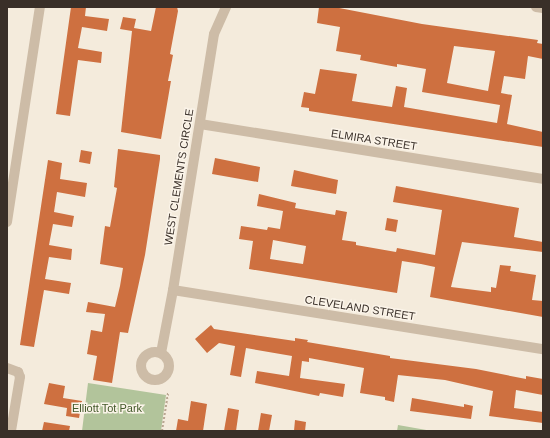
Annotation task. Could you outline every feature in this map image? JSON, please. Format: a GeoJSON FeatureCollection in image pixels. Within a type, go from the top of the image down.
{"type":"FeatureCollection","features":[{"type":"Feature","properties":{"kind":"street"},"geometry":{"type":"LineString","coordinates":[[7,222],[40,7]]}},
{"type":"Feature","properties":{"kind":"street","name":"WEST CLEMENTS CIRCLE"},"geometry":{"type":"LineString","coordinates":[[161,353],[173,290],[214,34],[226,7]]}},
{"type":"Feature","properties":{"kind":"street"},"geometry":{"type":"LineString","coordinates":[[536,7],[543,8]]}},
{"type":"Feature","properties":{"kind":"street","name":"ELMIRA STREET"},"geometry":{"type":"LineString","coordinates":[[200,124],[543,179]]}},
{"type":"Feature","properties":{"kind":"street","name":"CLEVELAND STREET"},"geometry":{"type":"LineString","coordinates":[[173,290],[543,349]]}},
{"type":"Feature","properties":{"kind":"street"},"geometry":{"type":"LineString","coordinates":[[10,369],[20,377],[12,431]]}},
{"type":"Feature","properties":{"kind":"path"},"geometry":{"type":"LineString","coordinates":[[162,431],[168,392]]}},
{"type":"Feature","properties":{"kind":"green space","name":"Elliott Tot Park"},"geometry":{"type":"Polygon","coordinates":[[[88,383],[166,395],[161,431],[82,431],[88,383]]]}},
{"type":"Feature","properties":{"kind":"green space"},"geometry":{"type":"Polygon","coordinates":[[[398,425],[432,431],[397,431],[398,425]]]}},
{"type":"Feature","properties":{"kind":"building"},"geometry":{"type":"Polygon","coordinates":[[[71,7],[86,7],[85,16],[109,19],[107,31],[82,27],[78,48],[102,52],[101,63],[78,60],[70,116],[56,114],[71,7]]]}},
{"type":"Feature","properties":{"kind":"building"},"geometry":{"type":"Polygon","coordinates":[[[156,7],[177,7],[178,11],[170,54],[173,55],[168,81],[171,81],[161,139],[121,132],[132,31],[120,29],[123,17],[136,19],[134,28],[151,31],[156,7]]]}},
{"type":"Feature","properties":{"kind":"building"},"geometry":{"type":"Polygon","coordinates":[[[319,7],[334,7],[422,24],[538,40],[537,43],[543,44],[543,59],[528,56],[525,79],[504,76],[501,93],[512,95],[507,124],[543,132],[543,147],[309,111],[309,108],[301,107],[304,92],[315,94],[320,69],[357,74],[352,101],[392,107],[396,86],[407,88],[404,107],[497,123],[500,105],[422,92],[426,69],[397,64],[397,67],[360,60],[361,55],[336,51],[340,27],[317,23],[319,7]],[[454,46],[447,83],[488,91],[495,51],[454,46]]]}},
{"type":"Feature","properties":{"kind":"building"},"geometry":{"type":"Polygon","coordinates":[[[118,149],[160,155],[160,159],[145,255],[128,333],[120,332],[112,383],[93,380],[97,356],[87,354],[91,330],[102,332],[105,314],[86,312],[88,302],[115,307],[120,286],[123,268],[100,264],[105,226],[110,227],[117,188],[114,187],[118,149]]]}},
{"type":"Feature","properties":{"kind":"building"},"geometry":{"type":"Polygon","coordinates":[[[81,150],[92,152],[90,164],[79,162],[81,150]]]}},
{"type":"Feature","properties":{"kind":"building"},"geometry":{"type":"Polygon","coordinates":[[[215,158],[260,167],[258,182],[212,174],[215,158]]]}},
{"type":"Feature","properties":{"kind":"building"},"geometry":{"type":"Polygon","coordinates":[[[48,160],[62,163],[60,179],[87,183],[85,197],[57,192],[54,212],[74,216],[72,227],[53,224],[49,245],[72,249],[71,260],[49,257],[45,279],[71,283],[69,294],[44,290],[34,347],[20,345],[48,160]]]}},
{"type":"Feature","properties":{"kind":"building"},"geometry":{"type":"Polygon","coordinates":[[[294,170],[338,180],[336,194],[291,186],[294,170]]]}},
{"type":"Feature","properties":{"kind":"building"},"geometry":{"type":"Polygon","coordinates":[[[396,186],[519,208],[514,237],[543,242],[543,252],[462,242],[451,287],[491,292],[491,287],[496,288],[500,265],[511,266],[510,271],[536,275],[532,300],[543,301],[543,317],[430,297],[435,267],[421,264],[402,261],[397,293],[249,269],[253,241],[239,239],[241,226],[267,230],[268,227],[280,229],[283,211],[257,206],[259,194],[296,203],[295,208],[335,215],[336,210],[347,212],[342,240],[356,242],[356,245],[396,252],[397,248],[435,255],[442,210],[393,202],[396,186]],[[273,240],[270,259],[303,264],[306,246],[273,240]]]}},
{"type":"Feature","properties":{"kind":"building"},"geometry":{"type":"Polygon","coordinates":[[[387,218],[398,220],[396,232],[385,230],[387,218]]]}},
{"type":"Feature","properties":{"kind":"building"},"geometry":{"type":"Polygon","coordinates":[[[211,325],[214,329],[295,341],[295,338],[308,340],[307,342],[390,356],[390,358],[476,369],[526,379],[526,376],[543,379],[543,395],[516,390],[514,408],[543,412],[543,423],[489,416],[493,391],[445,380],[398,375],[394,402],[385,400],[385,397],[360,393],[364,368],[309,358],[309,362],[302,361],[300,378],[345,384],[343,397],[320,393],[319,396],[255,383],[257,371],[289,376],[292,356],[246,348],[241,377],[230,375],[235,346],[219,343],[207,353],[195,339],[211,325]]]}},
{"type":"Feature","properties":{"kind":"building"},"geometry":{"type":"Polygon","coordinates":[[[49,383],[65,386],[63,398],[82,401],[79,418],[66,416],[67,408],[44,404],[49,383]]]}},
{"type":"Feature","properties":{"kind":"building"},"geometry":{"type":"Polygon","coordinates":[[[412,398],[464,407],[464,404],[473,406],[471,419],[410,411],[412,398]]]}},
{"type":"Feature","properties":{"kind":"building"},"geometry":{"type":"Polygon","coordinates":[[[191,401],[207,404],[203,431],[176,431],[178,419],[188,421],[191,401]]]}},
{"type":"Feature","properties":{"kind":"building"},"geometry":{"type":"Polygon","coordinates":[[[228,408],[239,410],[236,431],[224,431],[228,408]]]}},
{"type":"Feature","properties":{"kind":"building"},"geometry":{"type":"Polygon","coordinates":[[[261,413],[272,415],[269,431],[258,431],[261,413]]]}},
{"type":"Feature","properties":{"kind":"building"},"geometry":{"type":"Polygon","coordinates":[[[295,420],[306,422],[305,431],[294,431],[295,420]]]}},
{"type":"Feature","properties":{"kind":"building"},"geometry":{"type":"Polygon","coordinates":[[[44,422],[70,426],[69,431],[42,431],[44,422]]]}}]}
